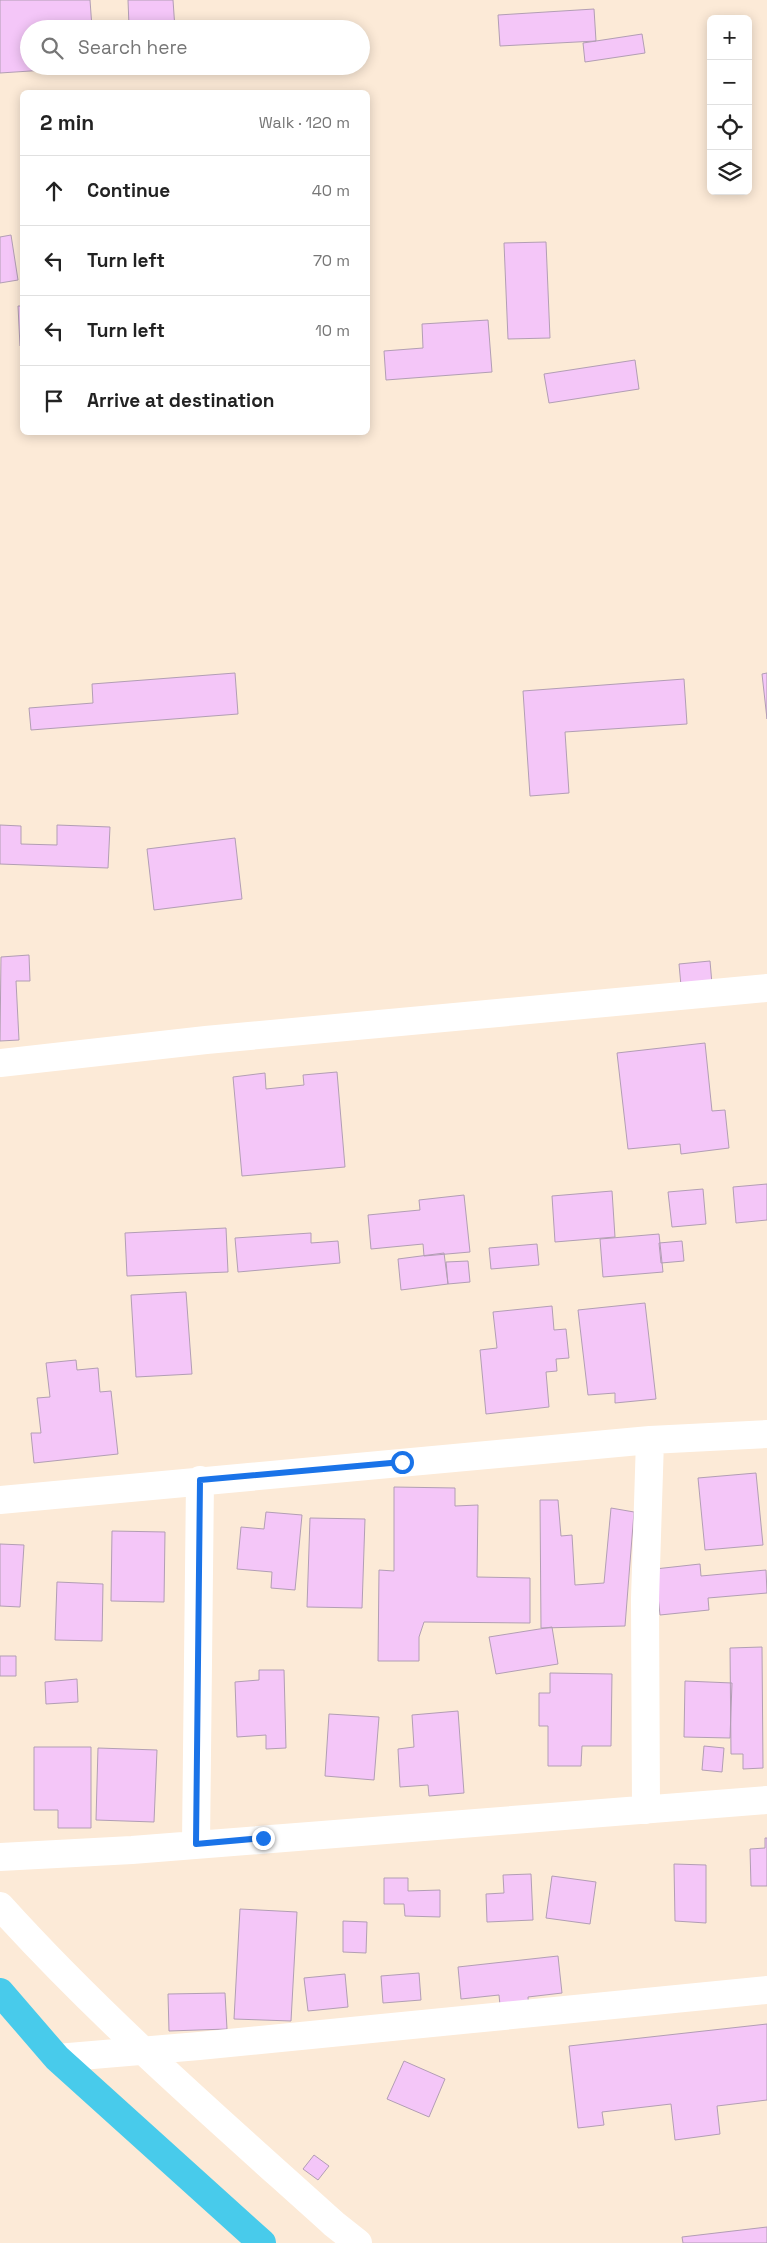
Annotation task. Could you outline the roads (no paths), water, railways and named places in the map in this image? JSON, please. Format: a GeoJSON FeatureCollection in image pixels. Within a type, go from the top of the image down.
{"type":"FeatureCollection","features":[{"type":"Feature","properties":{"kind":"highway"},"geometry":{"type":"LineString","coordinates":[[0,1992],[57,2058],[262,2243]]}},
{"type":"Feature","properties":{"kind":"street"},"geometry":{"type":"LineString","coordinates":[[0,1063],[216,1039],[767,988]]}},
{"type":"Feature","properties":{"kind":"street"},"geometry":{"type":"LineString","coordinates":[[0,1500],[200,1480],[650,1440],[767,1434]]}},
{"type":"Feature","properties":{"kind":"street"},"geometry":{"type":"LineString","coordinates":[[646,1810],[645,1599],[650,1440]]}},
{"type":"Feature","properties":{"kind":"street"},"geometry":{"type":"LineString","coordinates":[[196,1844],[200,1480]]}},
{"type":"Feature","properties":{"kind":"street"},"geometry":{"type":"LineString","coordinates":[[0,1857],[196,1844],[767,1800]]}},
{"type":"Feature","properties":{"kind":"street"},"geometry":{"type":"LineString","coordinates":[[0,1906],[37,1946],[143,2051],[334,2224],[358,2243]]}},
{"type":"Feature","properties":{"kind":"street"},"geometry":{"type":"LineString","coordinates":[[57,2058],[767,1990]]}}]}
